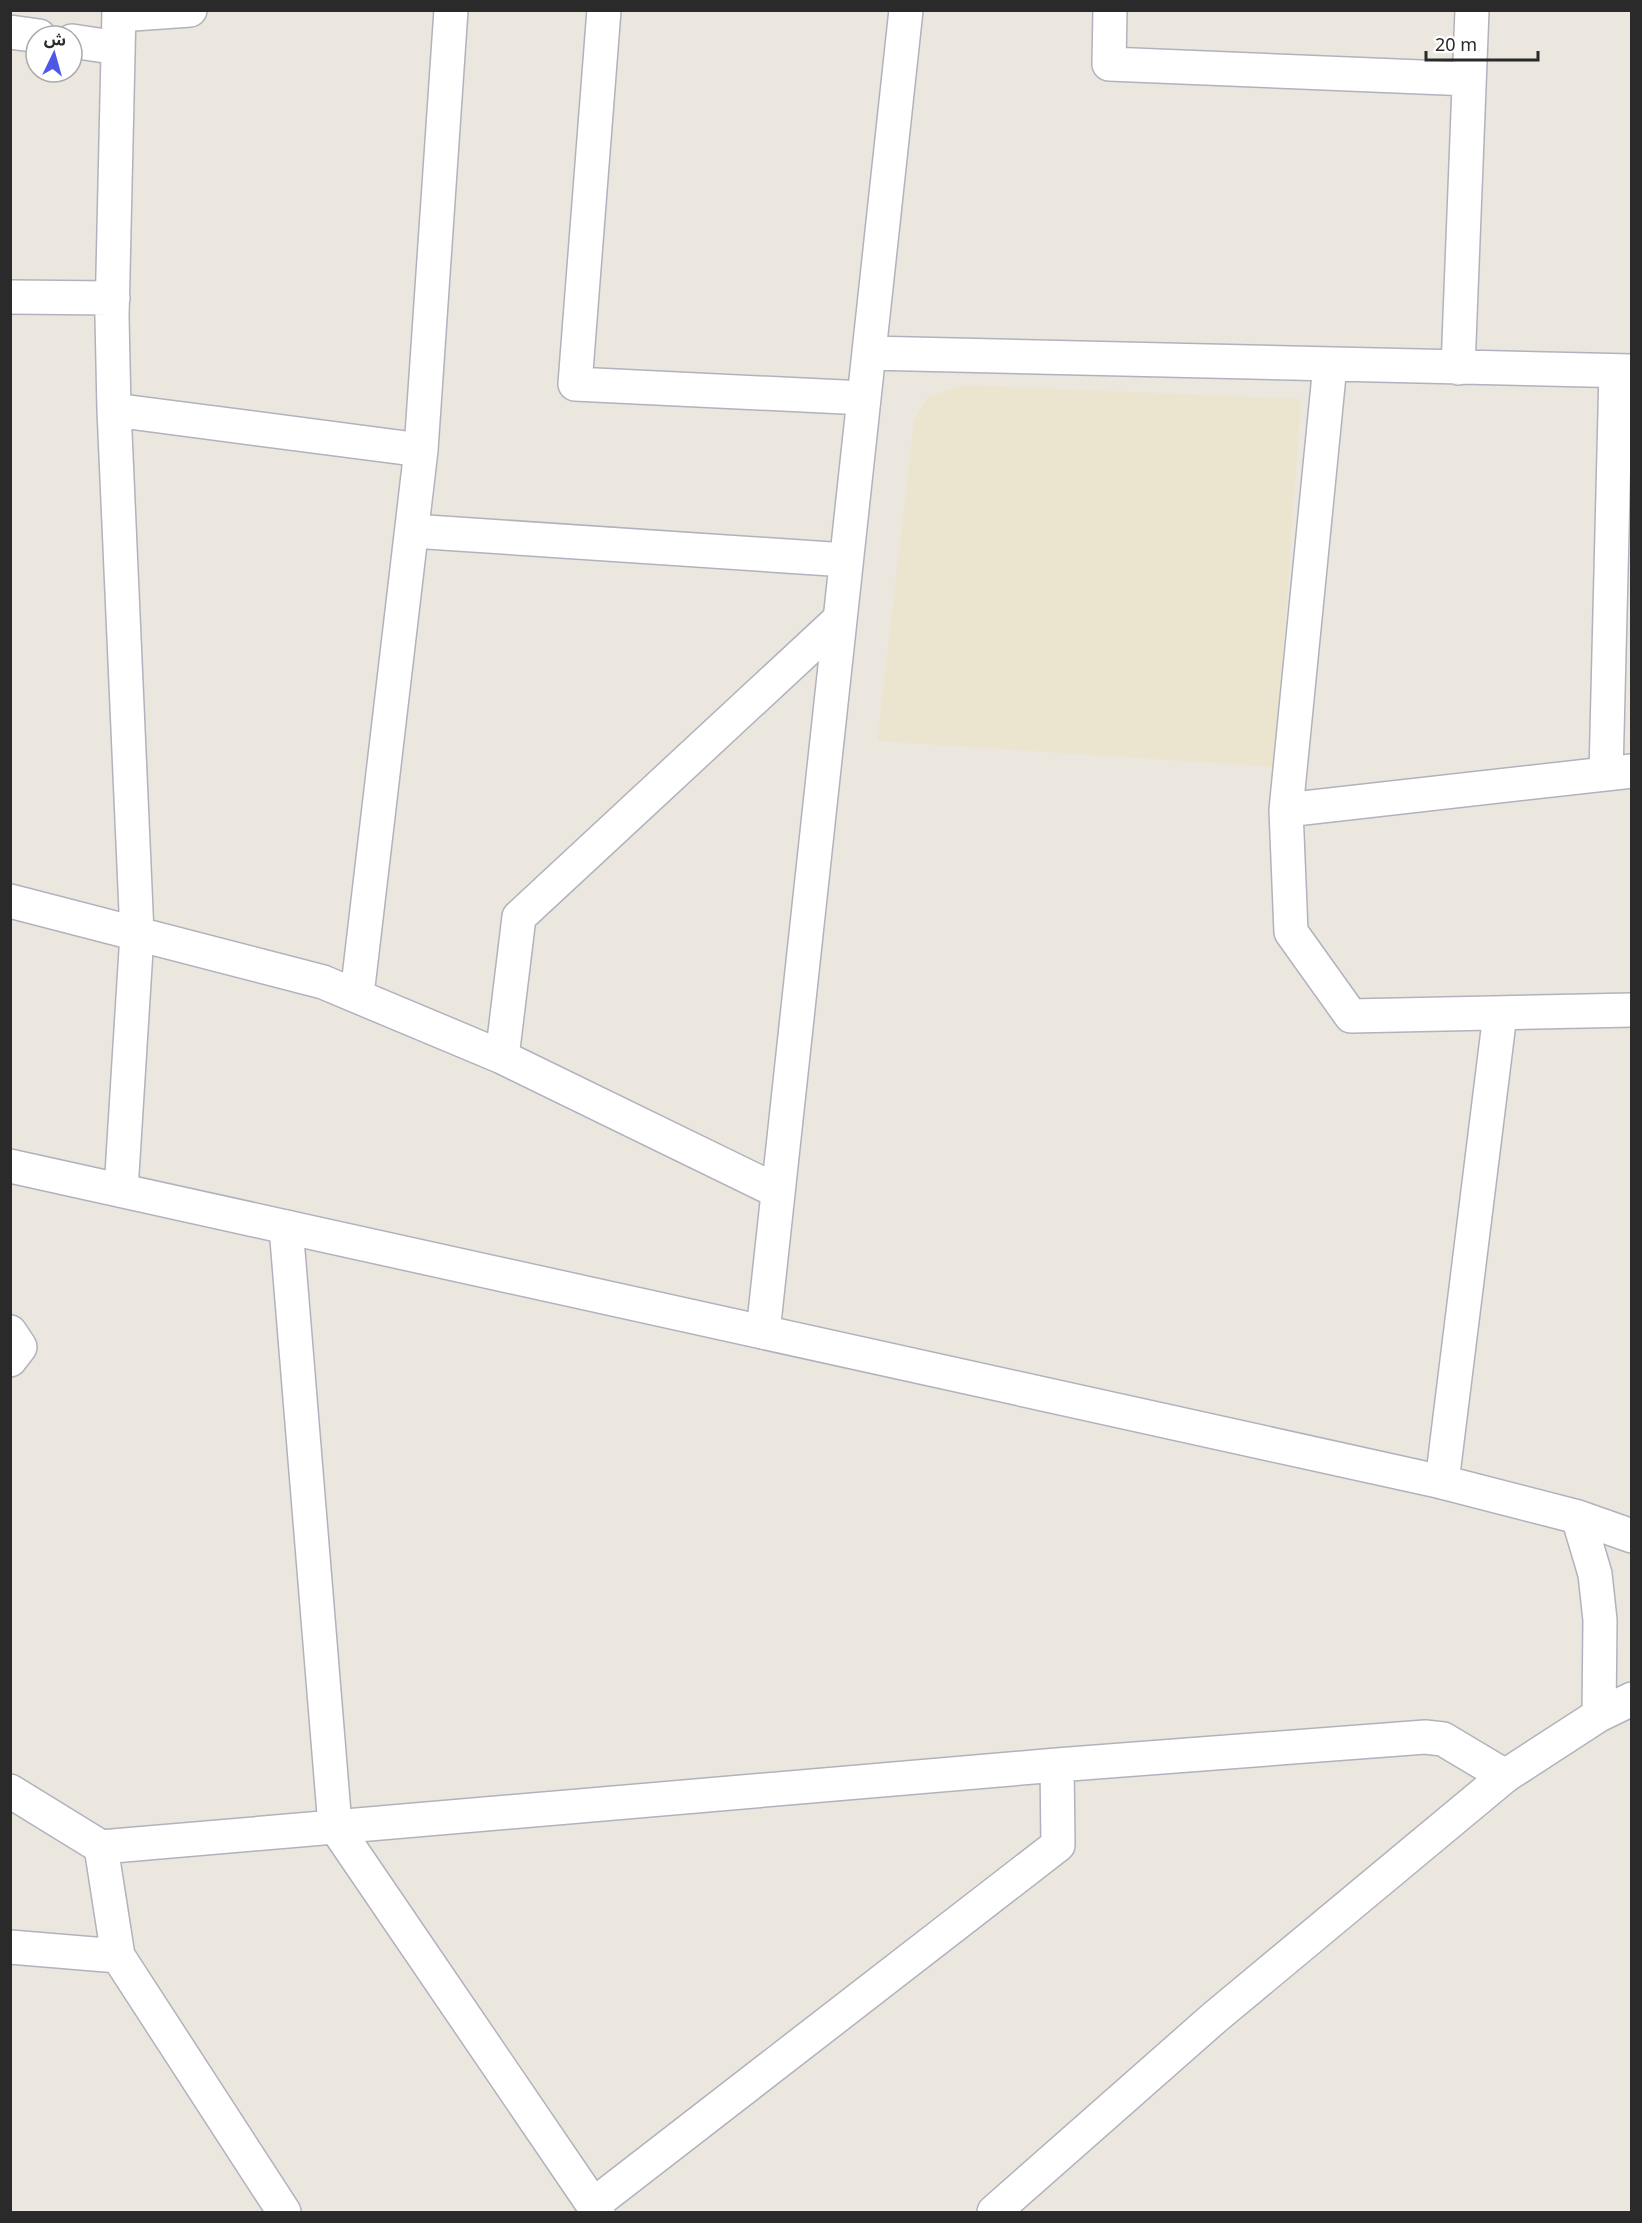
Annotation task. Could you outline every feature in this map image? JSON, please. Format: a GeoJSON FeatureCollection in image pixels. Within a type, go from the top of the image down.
{"type":"FeatureCollection","features":[{"type":"Feature","properties":{"kind":"street"},"geometry":{"type":"LineString","coordinates":[[11,10],[11,32]]}},
{"type":"Feature","properties":{"kind":"street"},"geometry":{"type":"LineString","coordinates":[[121,1190],[137,933],[114,410],[113,298],[119,13],[190,10]]}},
{"type":"Feature","properties":{"kind":"street"},"geometry":{"type":"LineString","coordinates":[[357,995],[421,450],[451,10]]}},
{"type":"Feature","properties":{"kind":"street"},"geometry":{"type":"LineString","coordinates":[[604,10],[575,384],[864,398]]}},
{"type":"Feature","properties":{"kind":"street"},"geometry":{"type":"LineString","coordinates":[[763,1332],[906,10]]}},
{"type":"Feature","properties":{"kind":"street"},"geometry":{"type":"LineString","coordinates":[[1110,10],[1109,64],[1469,79]]}},
{"type":"Feature","properties":{"kind":"street"},"geometry":{"type":"LineString","coordinates":[[1458,368],[1472,10]]}},
{"type":"Feature","properties":{"kind":"street"},"geometry":{"type":"LineString","coordinates":[[84,43],[118,48]]}},
{"type":"Feature","properties":{"kind":"street"},"geometry":{"type":"LineString","coordinates":[[10,297],[113,298]]}},
{"type":"Feature","properties":{"kind":"street"},"geometry":{"type":"LineString","coordinates":[[869,353],[1624,371],[1619,773],[1286,810]]}},
{"type":"Feature","properties":{"kind":"street"},"geometry":{"type":"LineString","coordinates":[[1330,364],[1286,810],[1292,932],[1351,1016],[1632,1010]]}},
{"type":"Feature","properties":{"kind":"street"},"geometry":{"type":"LineString","coordinates":[[114,410],[421,450]]}},
{"type":"Feature","properties":{"kind":"street"},"geometry":{"type":"LineString","coordinates":[[412,531],[846,560]]}},
{"type":"Feature","properties":{"kind":"street"},"geometry":{"type":"LineString","coordinates":[[502,1056],[519,917],[840,619]]}},
{"type":"Feature","properties":{"kind":"street"},"geometry":{"type":"LineString","coordinates":[[10,901],[323,982],[502,1056],[777,1191]]}},
{"type":"Feature","properties":{"kind":"street"},"geometry":{"type":"LineString","coordinates":[[1442,1482],[1500,1014]]}},
{"type":"Feature","properties":{"kind":"street"},"geometry":{"type":"LineString","coordinates":[[10,1166],[1442,1482],[1578,1518],[1632,1536]]}},
{"type":"Feature","properties":{"kind":"street"},"geometry":{"type":"LineString","coordinates":[[286,1227],[335,1826],[596,2209],[1058,1845],[1057,1765]]}},
{"type":"Feature","properties":{"kind":"street"},"geometry":{"type":"LineString","coordinates":[[10,1332],[20,1347],[10,1360]]}},
{"type":"Feature","properties":{"kind":"street"},"geometry":{"type":"LineString","coordinates":[[1578,1518],[1595,1574],[1600,1620],[1599,1715]]}},
{"type":"Feature","properties":{"kind":"street"},"geometry":{"type":"LineString","coordinates":[[994,2212],[1214,2018],[1505,1776],[1599,1715],[1632,1700]]}},
{"type":"Feature","properties":{"kind":"street"},"geometry":{"type":"LineString","coordinates":[[10,1791],[101,1847],[1057,1765],[1425,1737],[1443,1739],[1505,1776]]}},
{"type":"Feature","properties":{"kind":"street"},"geometry":{"type":"LineString","coordinates":[[101,1847],[118,1956],[284,2212]]}},
{"type":"Feature","properties":{"kind":"street"},"geometry":{"type":"LineString","coordinates":[[10,1947],[118,1956]]}},
{"type":"Feature","properties":{"kind":"shaded area"},"geometry":{"type":"Polygon","coordinates":[[[961,385],[1301,399],[1275,767],[877,741],[914,421],[928,397],[961,385]]]}}]}
